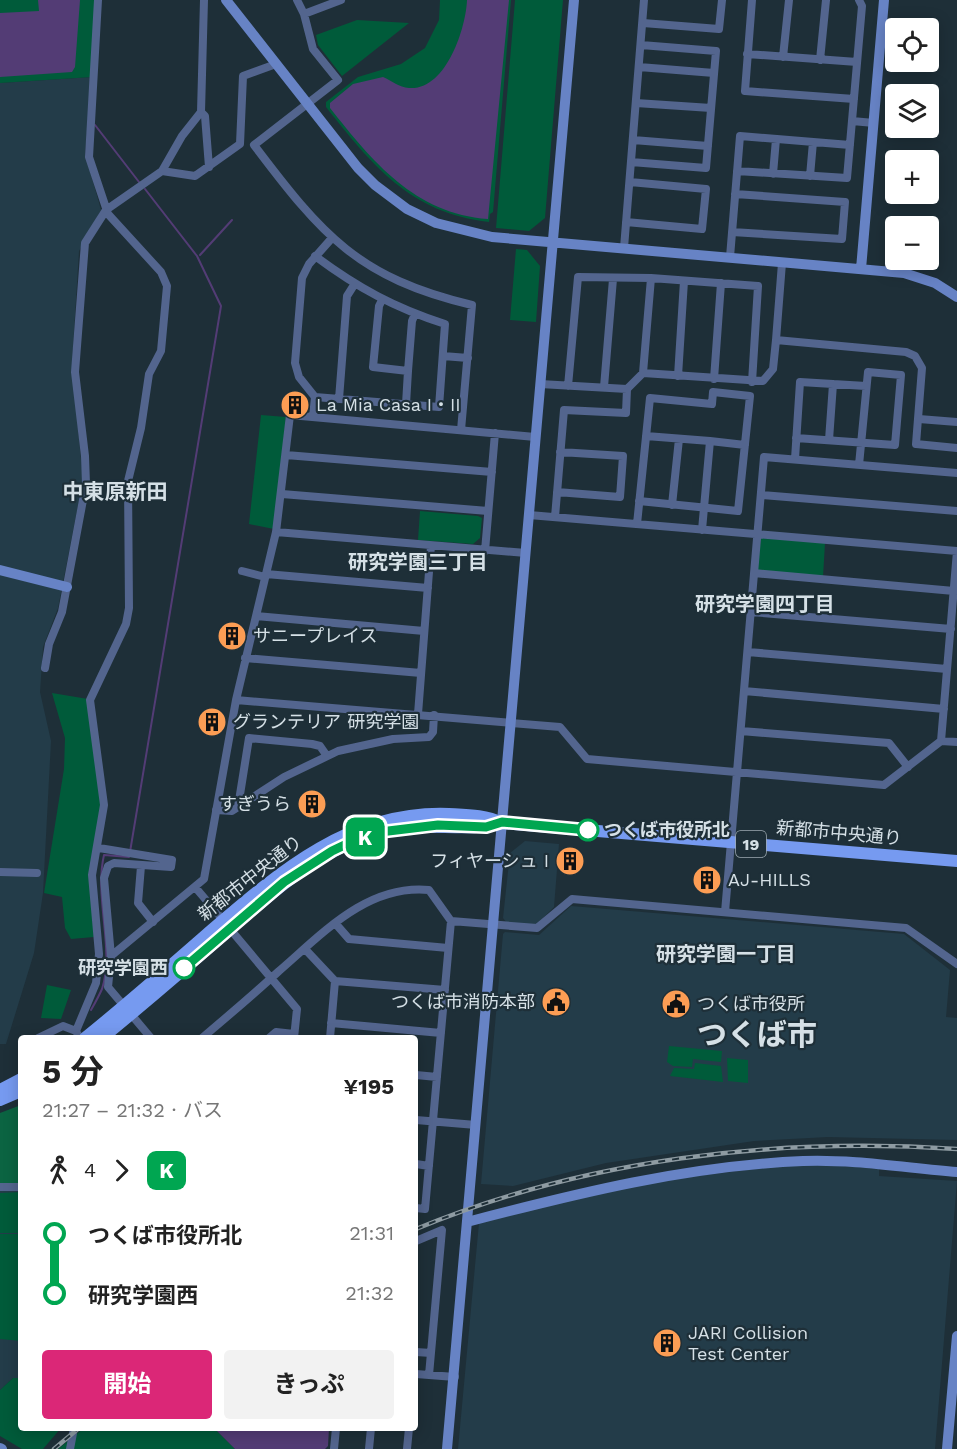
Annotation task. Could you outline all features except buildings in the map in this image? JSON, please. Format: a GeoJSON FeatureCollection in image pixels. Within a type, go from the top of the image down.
{"type":"FeatureCollection","features":[{"type":"Feature","properties":{"kind":"main road","name":"新都市中央通り"},"geometry":{"type":"LineString","coordinates":[[105,1035],[128,1010],[227,925],[309,865],[355,840],[409,826],[486,827],[502,822],[957,861]]}},
{"type":"Feature","properties":{"kind":"main road","name":"新都市中央通り"},"geometry":{"type":"LineString","coordinates":[[82,1035],[128,1010]]}},
{"type":"Feature","properties":{"kind":"main road"},"geometry":{"type":"LineString","coordinates":[[0,1090],[18,1081]]}},
{"type":"Feature","properties":{"kind":"main road"},"geometry":{"type":"LineString","coordinates":[[0,1100],[18,1092]]}},
{"type":"Feature","properties":{"kind":"street"},"geometry":{"type":"LineString","coordinates":[[80,1035],[96,983],[99,954],[92,875],[99,848],[104,805],[90,700],[126,624],[129,608],[128,481],[141,428],[148,374],[161,351],[166,301],[165,280],[161,272],[106,210],[89,156],[98,0]]}},
{"type":"Feature","properties":{"kind":"street"},"geometry":{"type":"LineString","coordinates":[[45,668],[67,587],[86,484],[75,372],[82,257],[85,243],[106,210],[162,171],[182,136],[201,112],[204,0]]}},
{"type":"Feature","properties":{"kind":"street"},"geometry":{"type":"LineString","coordinates":[[226,0],[358,168],[407,209],[442,225],[472,234],[552,243],[904,273],[935,283],[957,297]]}},
{"type":"Feature","properties":{"kind":"street"},"geometry":{"type":"LineString","coordinates":[[297,0],[304,15],[313,49],[338,80],[254,145],[304,211],[332,238],[391,279],[427,293],[472,305],[461,430]]}},
{"type":"Feature","properties":{"kind":"street"},"geometry":{"type":"LineString","coordinates":[[304,15],[342,0]]}},
{"type":"Feature","properties":{"kind":"street"},"geometry":{"type":"LineString","coordinates":[[447,1449],[573,0]]}},
{"type":"Feature","properties":{"kind":"street"},"geometry":{"type":"LineString","coordinates":[[624,248],[644,0]]}},
{"type":"Feature","properties":{"kind":"street"},"geometry":{"type":"LineString","coordinates":[[643,23],[719,29],[722,0]]}},
{"type":"Feature","properties":{"kind":"street"},"geometry":{"type":"LineString","coordinates":[[752,0],[744,91],[854,99]]}},
{"type":"Feature","properties":{"kind":"street"},"geometry":{"type":"LineString","coordinates":[[783,57],[789,0]]}},
{"type":"Feature","properties":{"kind":"street"},"geometry":{"type":"LineString","coordinates":[[820,60],[826,0]]}},
{"type":"Feature","properties":{"kind":"street"},"geometry":{"type":"LineString","coordinates":[[737,171],[847,178],[862,6],[859,0]]}},
{"type":"Feature","properties":{"kind":"street"},"geometry":{"type":"LineString","coordinates":[[861,269],[884,0]]}},
{"type":"Feature","properties":{"kind":"street"},"geometry":{"type":"LineString","coordinates":[[631,162],[706,168],[708,146],[716,51],[641,45]]}},
{"type":"Feature","properties":{"kind":"street"},"geometry":{"type":"LineString","coordinates":[[747,54],[857,62]]}},
{"type":"Feature","properties":{"kind":"street"},"geometry":{"type":"LineString","coordinates":[[162,171],[195,176],[240,144],[243,76],[276,64]]}},
{"type":"Feature","properties":{"kind":"street"},"geometry":{"type":"LineString","coordinates":[[639,67],[714,73]]}},
{"type":"Feature","properties":{"kind":"street"},"geometry":{"type":"LineString","coordinates":[[636,103],[711,108]]}},
{"type":"Feature","properties":{"kind":"street"},"geometry":{"type":"LineString","coordinates":[[201,112],[206,116],[209,167]]}},
{"type":"Feature","properties":{"kind":"street"},"geometry":{"type":"LineString","coordinates":[[852,122],[874,123]]}},
{"type":"Feature","properties":{"kind":"street"},"geometry":{"type":"LineString","coordinates":[[730,257],[740,136],[850,145]]}},
{"type":"Feature","properties":{"kind":"street"},"geometry":{"type":"LineString","coordinates":[[773,174],[776,139]]}},
{"type":"Feature","properties":{"kind":"street"},"geometry":{"type":"LineString","coordinates":[[633,140],[708,146]]}},
{"type":"Feature","properties":{"kind":"street"},"geometry":{"type":"LineString","coordinates":[[810,176],[813,142]]}},
{"type":"Feature","properties":{"kind":"street"},"geometry":{"type":"LineString","coordinates":[[626,222],[702,229],[703,219],[705,189],[630,182]]}},
{"type":"Feature","properties":{"kind":"street"},"geometry":{"type":"LineString","coordinates":[[732,232],[842,239],[845,202],[735,194]]}},
{"type":"Feature","properties":{"kind":"street"},"geometry":{"type":"LineString","coordinates":[[313,417],[315,398],[298,377],[295,363],[302,278],[315,256],[332,238]]}},
{"type":"Feature","properties":{"kind":"street"},"geometry":{"type":"LineString","coordinates":[[315,256],[354,285],[382,300],[446,324],[439,407],[315,398]]}},
{"type":"Feature","properties":{"kind":"street"},"geometry":{"type":"LineString","coordinates":[[643,373],[763,381],[771,374],[782,263]]}},
{"type":"Feature","properties":{"kind":"street"},"geometry":{"type":"LineString","coordinates":[[568,386],[578,277],[651,278],[758,286],[752,382]]}},
{"type":"Feature","properties":{"kind":"street"},"geometry":{"type":"LineString","coordinates":[[555,517],[564,410],[626,413],[627,388],[643,373],[651,278]]}},
{"type":"Feature","properties":{"kind":"street"},"geometry":{"type":"LineString","coordinates":[[604,387],[613,279]]}},
{"type":"Feature","properties":{"kind":"street"},"geometry":{"type":"LineString","coordinates":[[678,376],[684,280]]}},
{"type":"Feature","properties":{"kind":"street"},"geometry":{"type":"LineString","coordinates":[[714,379],[721,283]]}},
{"type":"Feature","properties":{"kind":"street"},"geometry":{"type":"LineString","coordinates":[[339,399],[348,296],[354,285]]}},
{"type":"Feature","properties":{"kind":"street"},"geometry":{"type":"LineString","coordinates":[[382,300],[379,306],[373,368],[408,371]]}},
{"type":"Feature","properties":{"kind":"street"},"geometry":{"type":"LineString","coordinates":[[406,404],[412,321],[415,314]]}},
{"type":"Feature","properties":{"kind":"street"},"geometry":{"type":"LineString","coordinates":[[776,340],[906,352],[915,356],[922,368],[916,444],[957,448]]}},
{"type":"Feature","properties":{"kind":"street"},"geometry":{"type":"LineString","coordinates":[[443,356],[468,358]]}},
{"type":"Feature","properties":{"kind":"street"},"geometry":{"type":"LineString","coordinates":[[796,438],[861,442],[895,446],[901,375],[868,372],[866,386],[861,442],[859,465]]}},
{"type":"Feature","properties":{"kind":"street"},"geometry":{"type":"LineString","coordinates":[[795,459],[800,382],[866,386]]}},
{"type":"Feature","properties":{"kind":"street"},"geometry":{"type":"LineString","coordinates":[[540,384],[627,388]]}},
{"type":"Feature","properties":{"kind":"street"},"geometry":{"type":"LineString","coordinates":[[829,440],[833,384]]}},
{"type":"Feature","properties":{"kind":"street"},"geometry":{"type":"LineString","coordinates":[[637,524],[639,501],[650,398],[712,404],[713,392],[750,396],[738,511],[639,501]]}},
{"type":"Feature","properties":{"kind":"street"},"geometry":{"type":"LineString","coordinates":[[111,956],[204,879],[236,700],[276,532],[290,415],[535,437]]}},
{"type":"Feature","properties":{"kind":"street"},"geometry":{"type":"LineString","coordinates":[[919,419],[957,422]]}},
{"type":"Feature","properties":{"kind":"street"},"geometry":{"type":"LineString","coordinates":[[485,551],[495,434]]}},
{"type":"Feature","properties":{"kind":"street"},"geometry":{"type":"LineString","coordinates":[[646,436],[745,446]]}},
{"type":"Feature","properties":{"kind":"street"},"geometry":{"type":"LineString","coordinates":[[672,505],[679,439]]}},
{"type":"Feature","properties":{"kind":"street"},"geometry":{"type":"LineString","coordinates":[[702,530],[710,441]]}},
{"type":"Feature","properties":{"kind":"street"},"geometry":{"type":"LineString","coordinates":[[557,492],[620,497],[622,456],[560,452]]}},
{"type":"Feature","properties":{"kind":"street"},"geometry":{"type":"LineString","coordinates":[[286,454],[492,472]]}},
{"type":"Feature","properties":{"kind":"street"},"geometry":{"type":"LineString","coordinates":[[725,912],[764,457],[957,473]]}},
{"type":"Feature","properties":{"kind":"street"},"geometry":{"type":"LineString","coordinates":[[282,494],[488,511]]}},
{"type":"Feature","properties":{"kind":"street"},"geometry":{"type":"LineString","coordinates":[[761,495],[957,511]]}},
{"type":"Feature","properties":{"kind":"street"},"geometry":{"type":"LineString","coordinates":[[529,515],[957,551],[941,741]]}},
{"type":"Feature","properties":{"kind":"street"},"geometry":{"type":"LineString","coordinates":[[276,532],[526,553]]}},
{"type":"Feature","properties":{"kind":"street"},"geometry":{"type":"LineString","coordinates":[[418,714],[431,546]]}},
{"type":"Feature","properties":{"kind":"street"},"geometry":{"type":"LineString","coordinates":[[0,570],[67,587]]}},
{"type":"Feature","properties":{"kind":"street"},"geometry":{"type":"LineString","coordinates":[[754,573],[954,591]]}},
{"type":"Feature","properties":{"kind":"street"},"geometry":{"type":"LineString","coordinates":[[244,574],[428,588]]}},
{"type":"Feature","properties":{"kind":"street"},"geometry":{"type":"LineString","coordinates":[[751,612],[951,629]]}},
{"type":"Feature","properties":{"kind":"street"},"geometry":{"type":"LineString","coordinates":[[256,616],[424,631]]}},
{"type":"Feature","properties":{"kind":"street"},"geometry":{"type":"LineString","coordinates":[[748,652],[947,669]]}},
{"type":"Feature","properties":{"kind":"street"},"geometry":{"type":"LineString","coordinates":[[245,658],[421,673]]}},
{"type":"Feature","properties":{"kind":"street"},"geometry":{"type":"LineString","coordinates":[[744,691],[944,709]]}},
{"type":"Feature","properties":{"kind":"street"},"geometry":{"type":"LineString","coordinates":[[236,700],[560,727],[587,759],[884,785],[941,741],[957,742]]}},
{"type":"Feature","properties":{"kind":"street"},"geometry":{"type":"LineString","coordinates":[[216,810],[232,811],[284,777],[327,756],[369,743],[429,736],[433,732],[434,716]]}},
{"type":"Feature","properties":{"kind":"street"},"geometry":{"type":"LineString","coordinates":[[741,731],[889,743],[908,767]]}},
{"type":"Feature","properties":{"kind":"street"},"geometry":{"type":"LineString","coordinates":[[238,807],[249,738],[312,744],[320,746],[327,756]]}},
{"type":"Feature","properties":{"kind":"street"},"geometry":{"type":"LineString","coordinates":[[99,848],[172,860],[171,867],[114,863],[108,866],[104,878],[111,956],[108,987],[149,1035]]}},
{"type":"Feature","properties":{"kind":"street"},"geometry":{"type":"LineString","coordinates":[[141,866],[138,903],[153,922]]}},
{"type":"Feature","properties":{"kind":"street"},"geometry":{"type":"LineString","coordinates":[[0,872],[37,873]]}},
{"type":"Feature","properties":{"kind":"street"},"geometry":{"type":"LineString","coordinates":[[195,887],[297,1009],[294,1035]]}},
{"type":"Feature","properties":{"kind":"street"},"geometry":{"type":"LineString","coordinates":[[205,1035],[334,923],[355,909],[379,897],[429,890],[451,921],[425,1209],[418,1208]]}},
{"type":"Feature","properties":{"kind":"street"},"geometry":{"type":"LineString","coordinates":[[451,921],[537,928],[572,899],[725,912],[906,928],[953,964],[957,964]]}},
{"type":"Feature","properties":{"kind":"street"},"geometry":{"type":"LineString","coordinates":[[334,923],[349,939],[448,948]]}},
{"type":"Feature","properties":{"kind":"street"},"geometry":{"type":"LineString","coordinates":[[305,949],[335,981],[445,990]]}},
{"type":"Feature","properties":{"kind":"street"},"geometry":{"type":"LineString","coordinates":[[330,1035],[335,981]]}},
{"type":"Feature","properties":{"kind":"street"},"geometry":{"type":"LineString","coordinates":[[331,1023],[441,1033]]}},
{"type":"Feature","properties":{"kind":"street"},"geometry":{"type":"LineString","coordinates":[[44,1035],[63,1026],[78,1035]]}},
{"type":"Feature","properties":{"kind":"street"},"geometry":{"type":"LineString","coordinates":[[272,1035],[276,1032],[290,1035]]}},
{"type":"Feature","properties":{"kind":"street"},"geometry":{"type":"LineString","coordinates":[[418,1075],[437,1077]]}},
{"type":"Feature","properties":{"kind":"street"},"geometry":{"type":"LineString","coordinates":[[418,1120],[476,1125]]}},
{"type":"Feature","properties":{"kind":"street"},"geometry":{"type":"LineString","coordinates":[[467,1222],[618,1184],[724,1167],[805,1161],[957,1172]]}},
{"type":"Feature","properties":{"kind":"street"},"geometry":{"type":"LineString","coordinates":[[418,1164],[429,1166]]}},
{"type":"Feature","properties":{"kind":"street"},"geometry":{"type":"LineString","coordinates":[[0,1187],[18,1187]]}},
{"type":"Feature","properties":{"kind":"street"},"geometry":{"type":"LineString","coordinates":[[418,1240],[442,1230],[429,1375]]}},
{"type":"Feature","properties":{"kind":"street"},"geometry":{"type":"LineString","coordinates":[[947,1449],[957,1336]]}},
{"type":"Feature","properties":{"kind":"street"},"geometry":{"type":"LineString","coordinates":[[418,1352],[431,1353]]}},
{"type":"Feature","properties":{"kind":"street"},"geometry":{"type":"LineString","coordinates":[[418,1374],[455,1377]]}},
{"type":"Feature","properties":{"kind":"street"},"geometry":{"type":"LineString","coordinates":[[70,1449],[73,1431]]}},
{"type":"Feature","properties":{"kind":"street"},"geometry":{"type":"LineString","coordinates":[[334,1449],[336,1431]]}},
{"type":"Feature","properties":{"kind":"street"},"geometry":{"type":"LineString","coordinates":[[369,1449],[371,1431]]}},
{"type":"Feature","properties":{"kind":"street"},"geometry":{"type":"LineString","coordinates":[[407,1449],[409,1431]]}},
{"type":"Feature","properties":{"kind":"shaded area"},"geometry":{"type":"Polygon","coordinates":[[[38,0],[80,0],[75,67],[72,72],[0,77],[0,13],[39,11],[38,0]]]}},
{"type":"Feature","properties":{"kind":"shaded area"},"geometry":{"type":"Polygon","coordinates":[[[467,0],[509,0],[488,219],[462,215],[438,207],[397,182],[362,147],[330,108],[330,103],[353,84],[383,77],[409,88],[422,86],[434,79],[452,56],[463,26],[467,0]]]}},
{"type":"Feature","properties":{"kind":"shaded area"},"geometry":{"type":"Polygon","coordinates":[[[92,77],[85,153],[101,210],[79,251],[72,364],[83,480],[58,608],[43,647],[40,692],[51,741],[43,893],[34,953],[6,1044],[0,1044],[0,83],[92,77]]]}},
{"type":"Feature","properties":{"kind":"shaded area"},"geometry":{"type":"Polygon","coordinates":[[[525,841],[559,844],[554,907],[536,925],[507,923],[503,918],[510,853],[525,841]]]}},
{"type":"Feature","properties":{"kind":"shaded area"},"geometry":{"type":"Polygon","coordinates":[[[571,906],[904,934],[950,970],[946,1017],[957,1018],[957,1140],[828,1137],[754,1141],[606,1163],[513,1186],[481,1184],[503,934],[505,932],[539,935],[571,906]]]}},
{"type":"Feature","properties":{"kind":"shaded area"},"geometry":{"type":"Polygon","coordinates":[[[806,1163],[879,1169],[879,1176],[957,1181],[935,1449],[458,1449],[479,1223],[639,1183],[806,1163]]]}},
{"type":"Feature","properties":{"kind":"shaded area"},"geometry":{"type":"Polygon","coordinates":[[[0,1190],[18,1190],[18,1378],[13,1378],[0,1390],[0,1190]]]}},
{"type":"Feature","properties":{"kind":"shaded area"},"geometry":{"type":"Polygon","coordinates":[[[217,1431],[329,1431],[328,1446],[325,1449],[235,1449],[217,1431]]]}},
{"type":"Feature","properties":{"kind":"green space"},"geometry":{"type":"Polygon","coordinates":[[[0,0],[95,0],[92,77],[0,83],[0,0]]]}},
{"type":"Feature","properties":{"kind":"green space"},"geometry":{"type":"Polygon","coordinates":[[[440,0],[511,0],[493,212],[490,214],[489,222],[461,217],[437,208],[415,197],[395,183],[377,167],[326,107],[326,102],[358,77],[401,64],[425,48],[439,20],[440,0]]]}},
{"type":"Feature","properties":{"kind":"green space"},"geometry":{"type":"Polygon","coordinates":[[[515,0],[563,0],[545,218],[529,231],[496,228],[515,0]]]}},
{"type":"Feature","properties":{"kind":"green space"},"geometry":{"type":"Polygon","coordinates":[[[357,20],[409,23],[342,76],[318,45],[316,35],[357,20]]]}},
{"type":"Feature","properties":{"kind":"green space"},"geometry":{"type":"Polygon","coordinates":[[[516,249],[527,250],[540,266],[536,322],[510,320],[516,249]]]}},
{"type":"Feature","properties":{"kind":"green space"},"geometry":{"type":"Polygon","coordinates":[[[261,415],[286,417],[274,529],[249,524],[261,415]]]}},
{"type":"Feature","properties":{"kind":"green space"},"geometry":{"type":"Polygon","coordinates":[[[420,511],[478,516],[482,518],[480,538],[473,544],[418,540],[420,511]]]}},
{"type":"Feature","properties":{"kind":"green space"},"geometry":{"type":"Polygon","coordinates":[[[761,538],[825,543],[823,577],[760,572],[757,569],[761,538]]]}},
{"type":"Feature","properties":{"kind":"green space"},"geometry":{"type":"Polygon","coordinates":[[[52,693],[88,699],[101,805],[89,875],[94,937],[71,939],[65,928],[62,897],[44,893],[64,769],[65,738],[52,693]]]}},
{"type":"Feature","properties":{"kind":"green space"},"geometry":{"type":"Polygon","coordinates":[[[47,985],[71,990],[61,1019],[41,1018],[47,985]]]}},
{"type":"Feature","properties":{"kind":"green space"},"geometry":{"type":"Polygon","coordinates":[[[669,1046],[722,1051],[721,1062],[693,1059],[692,1067],[673,1066],[667,1062],[669,1046]]]}},
{"type":"Feature","properties":{"kind":"green space"},"geometry":{"type":"Polygon","coordinates":[[[727,1058],[748,1060],[748,1083],[728,1081],[727,1058]]]}},
{"type":"Feature","properties":{"kind":"green space"},"geometry":{"type":"Polygon","coordinates":[[[695,1063],[721,1066],[723,1082],[670,1076],[674,1068],[694,1069],[695,1063]]]}},
{"type":"Feature","properties":{"kind":"green space"},"geometry":{"type":"Polygon","coordinates":[[[18,1106],[18,1184],[0,1184],[0,1113],[18,1106]]]}},
{"type":"Feature","properties":{"kind":"green space"},"geometry":{"type":"Polygon","coordinates":[[[18,1192],[18,1233],[0,1233],[0,1193],[18,1192]]]}},
{"type":"Feature","properties":{"kind":"green space"},"geometry":{"type":"Polygon","coordinates":[[[0,1234],[18,1234],[18,1341],[0,1339],[0,1234]]]}},
{"type":"Feature","properties":{"kind":"green space"},"geometry":{"type":"Polygon","coordinates":[[[13,1378],[18,1378],[18,1431],[58,1431],[43,1449],[22,1449],[0,1436],[0,1390],[13,1378]]]}},
{"type":"Feature","properties":{"kind":"green space"},"geometry":{"type":"Polygon","coordinates":[[[80,1431],[217,1431],[235,1449],[58,1449],[80,1431]]]}},
{"type":"Feature","properties":{"kind":"waterway"},"geometry":{"type":"LineString","coordinates":[[95,125],[139,182]]}},
{"type":"Feature","properties":{"kind":"waterway"},"geometry":{"type":"LineString","coordinates":[[130,852],[221,306],[197,256],[145,189]]}},
{"type":"Feature","properties":{"kind":"waterway"},"geometry":{"type":"LineString","coordinates":[[200,255],[232,220]]}},
{"type":"Feature","properties":{"kind":"waterway"},"geometry":{"type":"LineString","coordinates":[[91,1010],[102,989],[105,974],[106,941],[101,889],[104,855],[129,857]]}},
{"type":"Feature","properties":{"kind":"railway"},"geometry":{"type":"LineString","coordinates":[[418,1228],[480,1205],[546,1185],[682,1158],[819,1147],[888,1146],[957,1149]]}},
{"type":"Feature","properties":{"kind":"railway"},"geometry":{"type":"LineString","coordinates":[[54,1449],[75,1431]]}},
{"type":"Feature","properties":{"kind":"bus line","name":"K"},"geometry":{"type":"LineString","coordinates":[[184,968],[284,882],[332,851],[355,840],[409,826],[486,827],[502,822],[588,830]]}},
{"type":"Feature","properties":{"kind":"place","name":"La Mia Casa I・II"},"geometry":{"type":"Point","coordinates":[295,405]}},
{"type":"Feature","properties":{"kind":"place","name":"サニープレイス"},"geometry":{"type":"Point","coordinates":[232,636]}},
{"type":"Feature","properties":{"kind":"place","name":"グランテリア 研究学園"},"geometry":{"type":"Point","coordinates":[212,722]}},
{"type":"Feature","properties":{"kind":"place","name":"すぎうら"},"geometry":{"type":"Point","coordinates":[312,804]}},
{"type":"Feature","properties":{"kind":"place","name":"つくば市役所北"},"geometry":{"type":"Point","coordinates":[588,830]}},
{"type":"Feature","properties":{"kind":"place","name":"フィヤーシュ I"},"geometry":{"type":"Point","coordinates":[570,861]}},
{"type":"Feature","properties":{"kind":"place","name":"AJ-HILLS"},"geometry":{"type":"Point","coordinates":[707,880]}},
{"type":"Feature","properties":{"kind":"place","name":"研究学園西"},"geometry":{"type":"Point","coordinates":[184,968]}},
{"type":"Feature","properties":{"kind":"place","name":"つくば市消防本部"},"geometry":{"type":"Point","coordinates":[556,1002]}},
{"type":"Feature","properties":{"kind":"place","name":"つくば市役所"},"geometry":{"type":"Point","coordinates":[676,1004]}},
{"type":"Feature","properties":{"kind":"place","name":"JARI Collision Test Center"},"geometry":{"type":"Point","coordinates":[667,1343]}},
{"type":"Feature","properties":{"kind":"district","name":"中東原新田"},"geometry":{"type":"Point","coordinates":[115,492]}},
{"type":"Feature","properties":{"kind":"district","name":"研究学園三丁目"},"geometry":{"type":"Point","coordinates":[418,562]}},
{"type":"Feature","properties":{"kind":"district","name":"研究学園四丁目"},"geometry":{"type":"Point","coordinates":[765,604]}},
{"type":"Feature","properties":{"kind":"district","name":"研究学園一丁目"},"geometry":{"type":"Point","coordinates":[726,954]}},
{"type":"Feature","properties":{"kind":"district","name":"つくば市"},"geometry":{"type":"Point","coordinates":[757,1035]}}]}
